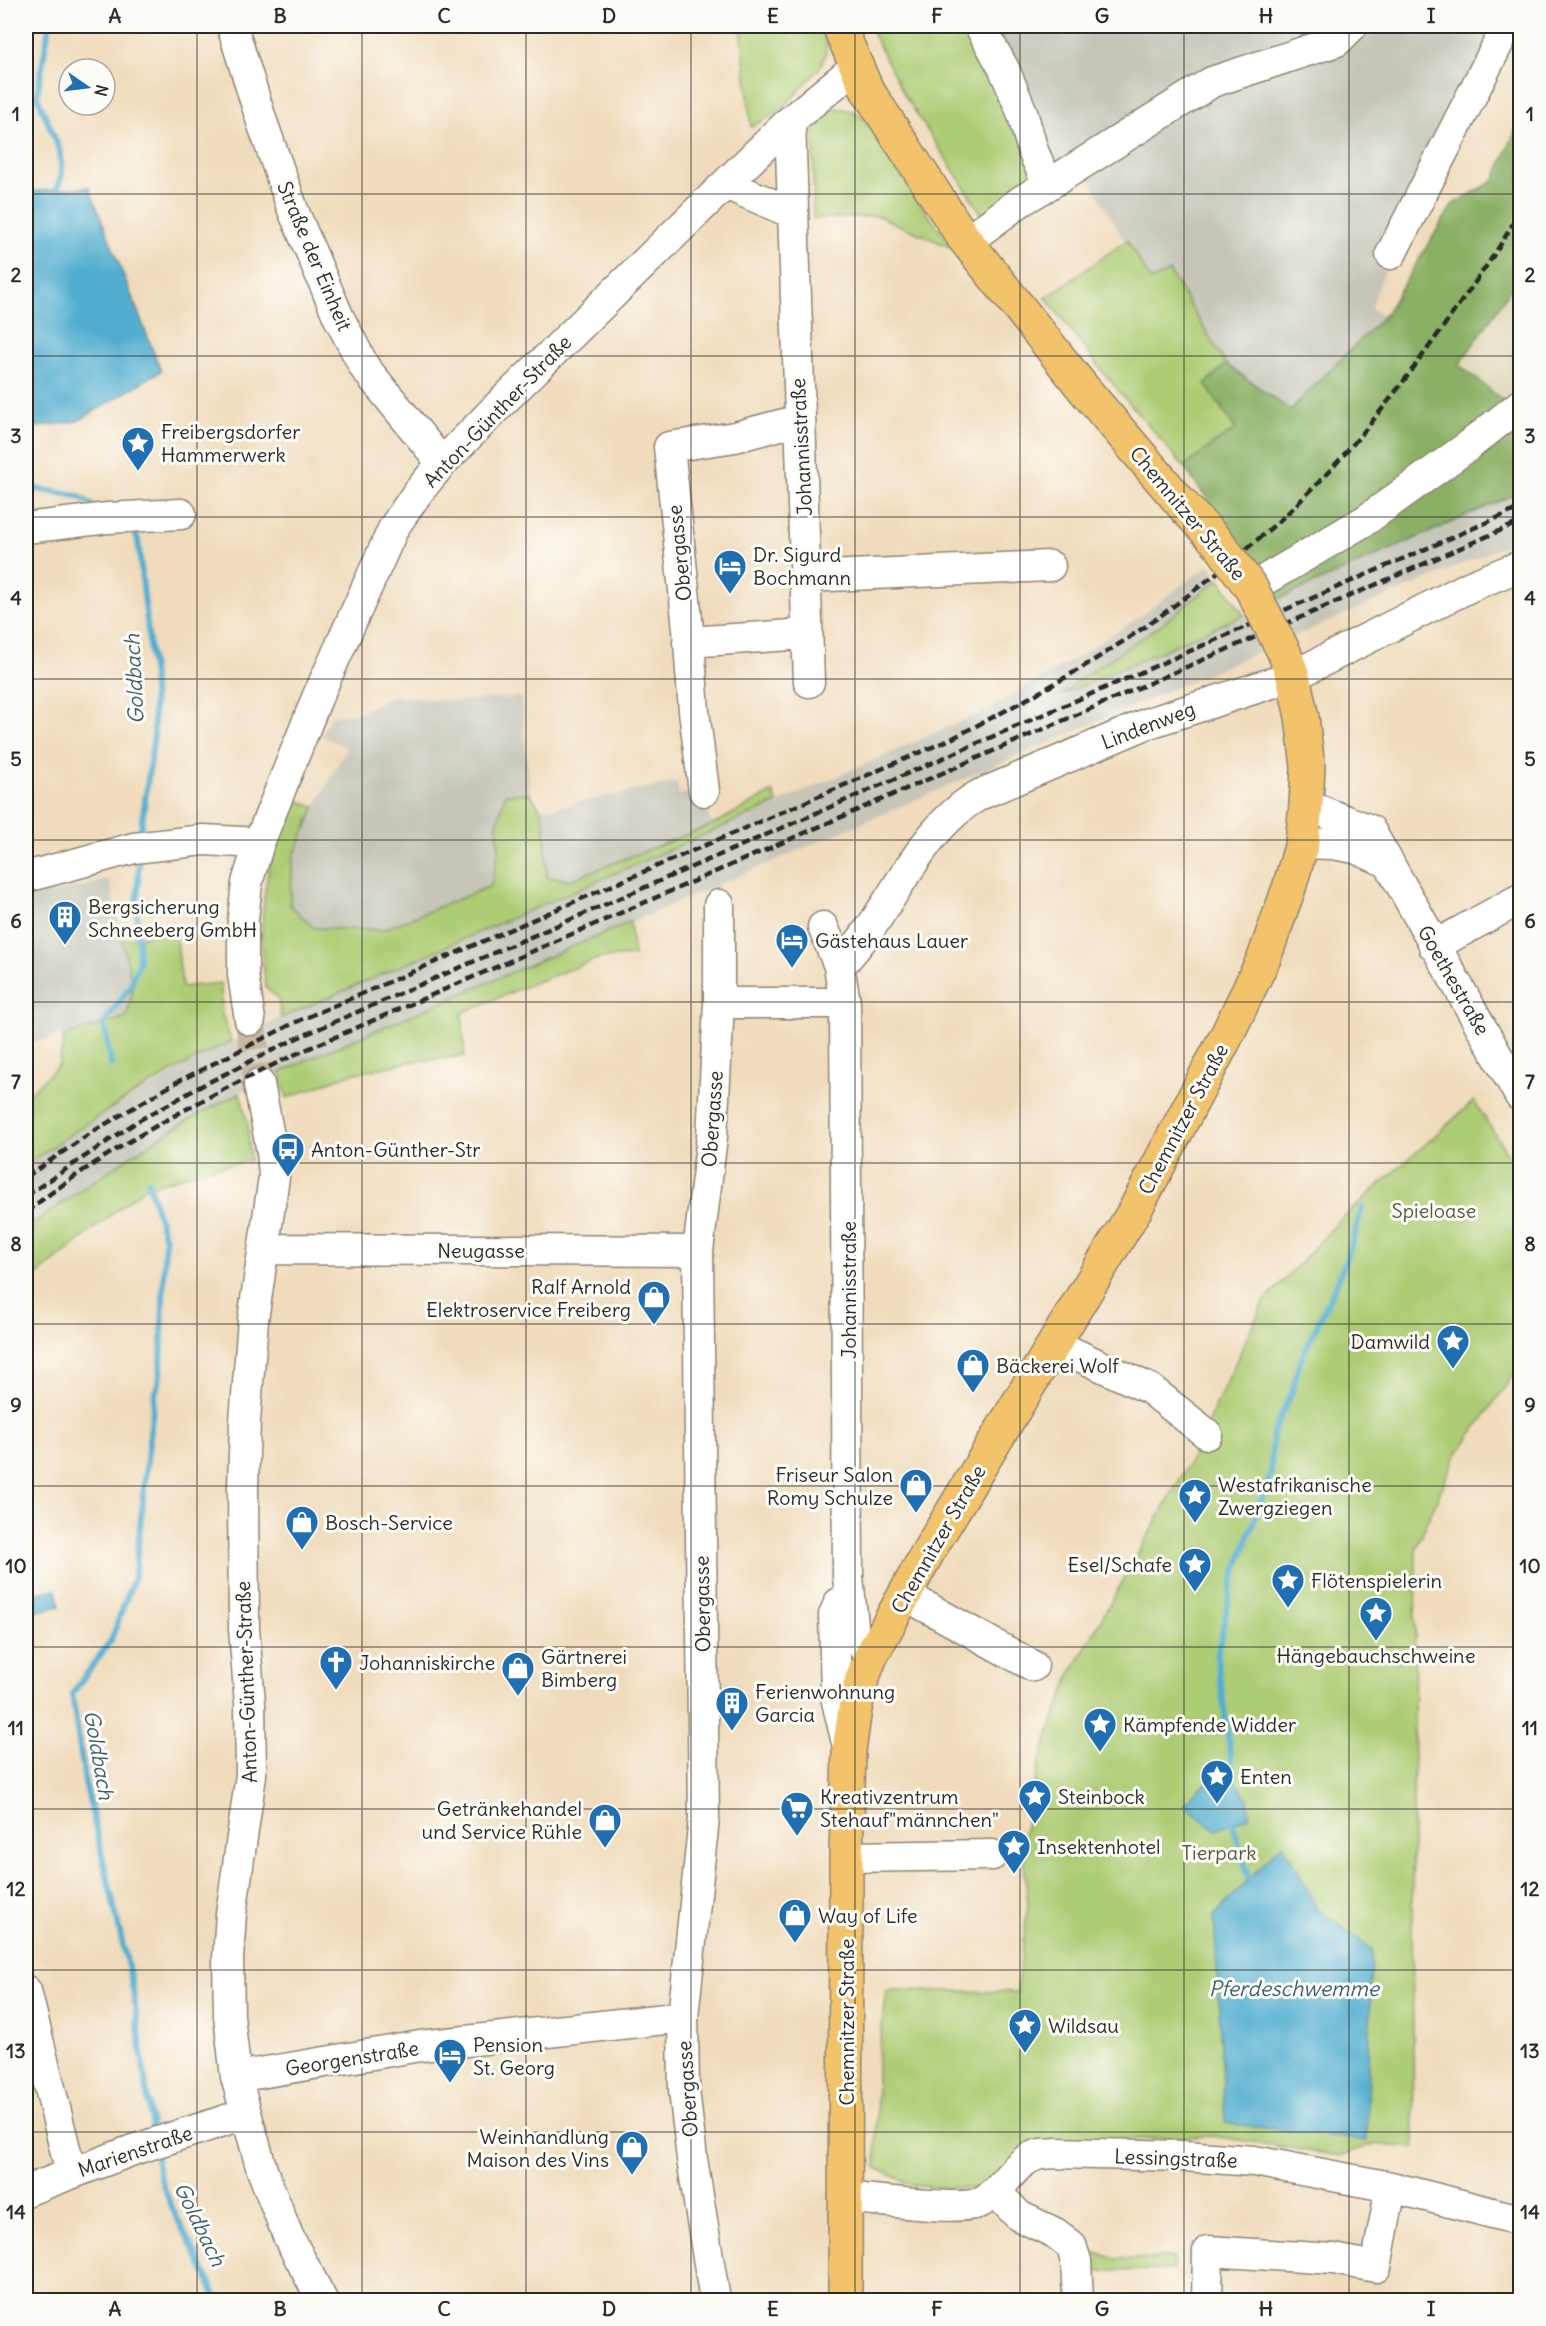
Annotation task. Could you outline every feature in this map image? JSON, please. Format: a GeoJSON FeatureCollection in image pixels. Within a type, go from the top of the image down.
{"type":"FeatureCollection","features":[{"type":"Feature","properties":{"kind":"main road","name":"Chemnitzer Straße"},"geometry":{"type":"LineString","coordinates":[[839,26],[867,90],[967,241],[1090,396],[1220,545],[1251,588],[1288,664],[1302,717],[1308,766],[1302,843],[1289,888],[1263,958],[1227,1035],[1135,1210],[904,1595],[871,1656],[855,1709],[849,1751],[846,1857],[845,2301]]}},
{"type":"Feature","properties":{"kind":"street","name":"Straße der Einheit"},"geometry":{"type":"LineString","coordinates":[[232,26],[293,210],[339,318],[365,368],[442,463]]}},
{"type":"Feature","properties":{"kind":"street"},"geometry":{"type":"LineString","coordinates":[[980,26],[1004,69],[1022,112],[1033,151],[1048,185]]}},
{"type":"Feature","properties":{"kind":"street"},"geometry":{"type":"LineString","coordinates":[[967,241],[1011,217],[1048,185],[1212,82],[1337,41],[1352,26]]}},
{"type":"Feature","properties":{"kind":"street"},"geometry":{"type":"LineString","coordinates":[[1391,254],[1507,26]]}},
{"type":"Feature","properties":{"kind":"street","name":"Anton-Günther-Straße"},"geometry":{"type":"LineString","coordinates":[[250,1020],[243,975],[243,919],[247,883],[259,843],[339,647],[394,527],[442,463],[498,405],[790,121],[856,66]]}},
{"type":"Feature","properties":{"kind":"street","name":"Johannisstraße"},"geometry":{"type":"LineString","coordinates":[[790,121],[809,682]]}},
{"type":"Feature","properties":{"kind":"street"},"geometry":{"type":"LineString","coordinates":[[726,184],[792,213]]}},
{"type":"Feature","properties":{"kind":"street"},"geometry":{"type":"LineString","coordinates":[[1251,588],[1366,520],[1521,405]]}},
{"type":"Feature","properties":{"kind":"street","name":"Obergasse"},"geometry":{"type":"LineString","coordinates":[[704,791],[694,711],[669,447],[735,437],[799,420]]}},
{"type":"Feature","properties":{"kind":"street"},"geometry":{"type":"LineString","coordinates":[[26,528],[108,518],[181,514]]}},
{"type":"Feature","properties":{"kind":"street"},"geometry":{"type":"LineString","coordinates":[[806,578],[1050,566]]}},
{"type":"Feature","properties":{"kind":"street","name":"Lindenweg"},"geometry":{"type":"LineString","coordinates":[[839,966],[864,940],[929,840],[944,822],[966,802],[1146,723],[1521,566]]}},
{"type":"Feature","properties":{"kind":"street"},"geometry":{"type":"LineString","coordinates":[[688,642],[807,634]]}},
{"type":"Feature","properties":{"kind":"street","name":"Goethestraße"},"geometry":{"type":"LineString","coordinates":[[1306,805],[1370,830],[1521,1096]]}},
{"type":"Feature","properties":{"kind":"street"},"geometry":{"type":"LineString","coordinates":[[26,877],[134,848],[204,840],[259,843]]}},
{"type":"Feature","properties":{"kind":"street"},"geometry":{"type":"LineString","coordinates":[[1302,843],[1332,844],[1355,848],[1389,863]]}},
{"type":"Feature","properties":{"kind":"street"},"geometry":{"type":"LineString","coordinates":[[1434,946],[1521,899]]}},
{"type":"Feature","properties":{"kind":"street","name":"Obergasse"},"geometry":{"type":"LineString","coordinates":[[716,2301],[690,2147],[684,2090],[682,2018],[704,1818],[698,1251],[712,1137],[719,1003],[719,905]]}},
{"type":"Feature","properties":{"kind":"street","name":"Johannisstraße"},"geometry":{"type":"LineString","coordinates":[[823,927],[839,966],[845,1003],[848,1577],[854,1635],[871,1656]]}},
{"type":"Feature","properties":{"kind":"street"},"geometry":{"type":"LineString","coordinates":[[719,1003],[845,1003]]}},
{"type":"Feature","properties":{"kind":"street","name":"Anton-Günther-Straße"},"geometry":{"type":"LineString","coordinates":[[259,1084],[272,1152],[274,1177],[253,1320],[244,1466],[243,1629],[250,1704],[251,1775],[231,1914],[228,1959],[229,2016],[236,2077],[262,2170],[288,2236],[322,2301]]}},
{"type":"Feature","properties":{"kind":"street","name":"Neugasse"},"geometry":{"type":"LineString","coordinates":[[264,1249],[698,1251]]}},
{"type":"Feature","properties":{"kind":"street"},"geometry":{"type":"LineString","coordinates":[[1054,1344],[1150,1389],[1207,1434]]}},
{"type":"Feature","properties":{"kind":"street","name":"Johannisstraße"},"geometry":{"type":"LineString","coordinates":[[848,1577],[834,1615],[836,1697],[849,1751]]}},
{"type":"Feature","properties":{"kind":"street"},"geometry":{"type":"LineString","coordinates":[[904,1595],[1033,1666]]}},
{"type":"Feature","properties":{"kind":"street"},"geometry":{"type":"LineString","coordinates":[[846,1857],[992,1855]]}},
{"type":"Feature","properties":{"kind":"street"},"geometry":{"type":"LineString","coordinates":[[26,1991],[71,2173]]}},
{"type":"Feature","properties":{"kind":"street","name":"Georgenstraße"},"geometry":{"type":"LineString","coordinates":[[236,2077],[420,2046],[682,2018]]}},
{"type":"Feature","properties":{"kind":"street","name":"Marienstraße"},"geometry":{"type":"LineString","coordinates":[[26,2191],[167,2138],[245,2114]]}},
{"type":"Feature","properties":{"kind":"street","name":"Lessingstraße"},"geometry":{"type":"LineString","coordinates":[[844,2197],[954,2206],[979,2204],[996,2192],[1016,2168],[1036,2155],[1055,2153],[1184,2156],[1254,2161],[1391,2187],[1521,2220]]}},
{"type":"Feature","properties":{"kind":"street"},"geometry":{"type":"LineString","coordinates":[[1207,2301],[1208,2251],[1334,2259],[1376,2268],[1391,2187]]}},
{"type":"Feature","properties":{"kind":"street"},"geometry":{"type":"LineString","coordinates":[[996,2192],[1019,2216],[1055,2233],[1071,2245],[1076,2261],[1078,2301]]}},
{"type":"Feature","properties":{"kind":"shaded area"},"geometry":{"type":"Polygon","coordinates":[[[980,26],[1507,26],[1391,254],[1371,308],[1384,316],[1290,410],[1226,364],[1169,271],[1149,283],[1081,165],[1048,185],[980,26]]]}},
{"type":"Feature","properties":{"kind":"shaded area"},"geometry":{"type":"Polygon","coordinates":[[[1520,276],[1520,414],[1459,365],[1520,276]]]}},
{"type":"Feature","properties":{"kind":"shaded area"},"geometry":{"type":"Polygon","coordinates":[[[1520,492],[1520,539],[595,938],[306,1060],[228,1098],[156,1141],[26,1229],[26,1165],[71,1133],[208,1053],[281,1018],[989,709],[1139,617],[1209,565],[1219,579],[1159,626],[1089,673],[1063,694],[1520,492]]]}},
{"type":"Feature","properties":{"kind":"shaded area"},"geometry":{"type":"Polygon","coordinates":[[[393,696],[452,701],[521,697],[530,793],[505,795],[497,824],[499,848],[491,886],[382,930],[314,928],[290,905],[293,858],[315,807],[347,748],[321,736],[331,716],[358,713],[393,696]]]}},
{"type":"Feature","properties":{"kind":"shaded area"},"geometry":{"type":"Polygon","coordinates":[[[677,782],[679,795],[700,788],[712,824],[570,880],[547,877],[545,826],[541,810],[677,782]]]}},
{"type":"Feature","properties":{"kind":"shaded area"},"geometry":{"type":"Polygon","coordinates":[[[109,880],[133,988],[127,1017],[64,1036],[26,1043],[26,898],[109,880]]]}},
{"type":"Feature","properties":{"kind":"green space"},"geometry":{"type":"Polygon","coordinates":[[[741,26],[820,26],[826,40],[826,54],[819,69],[779,112],[751,127],[741,26]]]}},
{"type":"Feature","properties":{"kind":"green space"},"geometry":{"type":"Polygon","coordinates":[[[869,26],[980,26],[1048,185],[989,225],[905,96],[869,26]]]}},
{"type":"Feature","properties":{"kind":"green space"},"geometry":{"type":"Polygon","coordinates":[[[836,108],[853,111],[864,118],[917,200],[954,249],[878,216],[813,219],[814,124],[823,113],[836,108]]]}},
{"type":"Feature","properties":{"kind":"green space"},"geometry":{"type":"Polygon","coordinates":[[[1520,120],[1520,276],[1459,365],[1520,414],[1520,492],[1279,599],[1184,467],[1236,429],[1205,384],[1226,364],[1290,410],[1384,316],[1453,204],[1494,181],[1520,120]]]}},
{"type":"Feature","properties":{"kind":"green space"},"geometry":{"type":"Polygon","coordinates":[[[1127,240],[1151,281],[1169,271],[1226,364],[1205,384],[1236,429],[1184,467],[1102,371],[1046,298],[1127,240]]]}},
{"type":"Feature","properties":{"kind":"green space"},"geometry":{"type":"Polygon","coordinates":[[[1219,579],[1244,615],[1061,695],[1089,673],[1159,626],[1219,579]]]}},
{"type":"Feature","properties":{"kind":"green space"},"geometry":{"type":"Polygon","coordinates":[[[773,792],[777,803],[281,1018],[278,998],[266,988],[262,952],[264,896],[276,842],[294,799],[315,807],[293,858],[290,905],[314,928],[382,930],[491,886],[499,848],[497,824],[505,794],[530,793],[541,810],[545,826],[547,877],[570,880],[712,825],[773,792]]]}},
{"type":"Feature","properties":{"kind":"green space"},"geometry":{"type":"Polygon","coordinates":[[[630,922],[634,956],[600,958],[462,1013],[465,1056],[409,1062],[347,1075],[287,1098],[280,1073],[630,922]]]}},
{"type":"Feature","properties":{"kind":"green space"},"geometry":{"type":"Polygon","coordinates":[[[176,930],[182,987],[221,983],[222,1014],[231,1041],[126,1099],[26,1165],[26,1096],[59,1065],[64,1036],[127,1017],[133,988],[122,940],[176,930]]]}},
{"type":"Feature","properties":{"kind":"green space"},"geometry":{"type":"Polygon","coordinates":[[[240,1093],[248,1125],[250,1161],[205,1169],[143,1189],[26,1284],[26,1229],[157,1139],[240,1093]]]}},
{"type":"Feature","properties":{"kind":"green space","name":"Tierpark"},"geometry":{"type":"Polygon","coordinates":[[[1474,1101],[1520,1174],[1520,1366],[1455,1457],[1416,1549],[1412,1911],[1414,2148],[1373,2144],[1340,2156],[1213,2136],[1116,2140],[978,2189],[914,2186],[876,2168],[877,2065],[887,1990],[1017,1992],[1028,1904],[1022,1842],[1039,1763],[1070,1675],[1190,1461],[1263,1303],[1338,1222],[1474,1101]]]}},
{"type":"Feature","properties":{"kind":"green space"},"geometry":{"type":"Polygon","coordinates":[[[1092,2252],[1117,2259],[1174,2258],[1173,2270],[1094,2271],[1095,2285],[1087,2285],[1091,2272],[1092,2252]]]}},
{"type":"Feature","properties":{"kind":"water"},"geometry":{"type":"Polygon","coordinates":[[[89,187],[161,371],[78,421],[26,429],[26,192],[89,187]]]}},
{"type":"Feature","properties":{"kind":"water"},"geometry":{"type":"Polygon","coordinates":[[[56,1589],[60,1606],[35,1612],[31,1595],[56,1589]]]}},
{"type":"Feature","properties":{"kind":"water"},"geometry":{"type":"Polygon","coordinates":[[[1234,1780],[1248,1799],[1249,1817],[1216,1830],[1184,1804],[1205,1784],[1234,1780]]]}},
{"type":"Feature","properties":{"kind":"water","name":"Pferdeschwemme"},"geometry":{"type":"Polygon","coordinates":[[[1283,1843],[1317,1909],[1372,1949],[1367,2141],[1225,2123],[1214,1916],[1283,1843]]]}},
{"type":"Feature","properties":{"kind":"waterway","name":"Goldbach"},"geometry":{"type":"LineString","coordinates":[[49,26],[37,96],[60,151],[62,174],[57,189]]}},
{"type":"Feature","properties":{"kind":"waterway","name":"Goldbach"},"geometry":{"type":"LineString","coordinates":[[26,487],[78,496],[91,504]]}},
{"type":"Feature","properties":{"kind":"waterway","name":"Goldbach"},"geometry":{"type":"LineString","coordinates":[[133,528],[138,540],[153,678],[154,735],[141,829]]}},
{"type":"Feature","properties":{"kind":"waterway","name":"Goldbach"},"geometry":{"type":"LineString","coordinates":[[111,1065],[104,1023],[130,987],[139,962],[137,913],[139,863]]}},
{"type":"Feature","properties":{"kind":"waterway","name":"Goldbach"},"geometry":{"type":"LineString","coordinates":[[148,1181],[165,1239],[161,1364],[149,1441],[135,1575],[111,1640],[72,1694],[85,1782],[132,1984],[153,2136]]}},
{"type":"Feature","properties":{"kind":"waterway"},"geometry":{"type":"LineString","coordinates":[[1234,1780],[1217,1657],[1232,1583],[1271,1473],[1273,1433],[1292,1392],[1299,1364],[1339,1278],[1362,1208]]}},
{"type":"Feature","properties":{"kind":"waterway"},"geometry":{"type":"LineString","coordinates":[[1233,1824],[1249,1879]]}},
{"type":"Feature","properties":{"kind":"waterway","name":"Goldbach"},"geometry":{"type":"LineString","coordinates":[[155,2152],[165,2192],[217,2300]]}},
{"type":"Feature","properties":{"kind":"tunnel"},"geometry":{"type":"LineString","coordinates":[[250,1020],[259,1084]]}},
{"type":"Feature","properties":{"kind":"railway"},"geometry":{"type":"LineString","coordinates":[[26,1177],[92,1132],[177,1082],[294,1023],[951,739],[1077,671],[1118,645],[1166,612],[1235,558],[1279,521],[1326,475],[1410,373],[1505,238],[1520,210]]}},
{"type":"Feature","properties":{"kind":"railway"},"geometry":{"type":"LineString","coordinates":[[26,1196],[138,1121],[203,1085],[295,1039],[1520,508]]}},
{"type":"Feature","properties":{"kind":"railway"},"geometry":{"type":"LineString","coordinates":[[26,1212],[89,1167],[156,1126],[296,1054],[1520,522]]}},
{"type":"Feature","properties":{"kind":"place","name":"Freibergsdorfer Hammerwerk"},"geometry":{"type":"Point","coordinates":[138,472]}},
{"type":"Feature","properties":{"kind":"place","name":"Dr. Sigurd Bochmann"},"geometry":{"type":"Point","coordinates":[730,595]}},
{"type":"Feature","properties":{"kind":"place","name":"Bergsicherung Schneeberg GmbH"},"geometry":{"type":"Point","coordinates":[65,946]}},
{"type":"Feature","properties":{"kind":"place","name":"Gästehaus Lauer"},"geometry":{"type":"Point","coordinates":[792,969]}},
{"type":"Feature","properties":{"kind":"place","name":"Anton-Günther-Str"},"geometry":{"type":"Point","coordinates":[288,1178]}},
{"type":"Feature","properties":{"kind":"place","name":"Ralf Arnold Elektroservice Freiberg"},"geometry":{"type":"Point","coordinates":[654,1326]}},
{"type":"Feature","properties":{"kind":"place","name":"Damwild"},"geometry":{"type":"Point","coordinates":[1453,1370]}},
{"type":"Feature","properties":{"kind":"place","name":"Bäckerei Wolf"},"geometry":{"type":"Point","coordinates":[973,1394]}},
{"type":"Feature","properties":{"kind":"place","name":"Friseur Salon Romy Schulze"},"geometry":{"type":"Point","coordinates":[916,1514]}},
{"type":"Feature","properties":{"kind":"place","name":"Westafrikanische Zwergziegen"},"geometry":{"type":"Point","coordinates":[1195,1524]}},
{"type":"Feature","properties":{"kind":"place","name":"Bosch-Service"},"geometry":{"type":"Point","coordinates":[302,1551]}},
{"type":"Feature","properties":{"kind":"place","name":"Esel/Schafe"},"geometry":{"type":"Point","coordinates":[1195,1593]}},
{"type":"Feature","properties":{"kind":"place","name":"Flötenspielerin"},"geometry":{"type":"Point","coordinates":[1288,1609]}},
{"type":"Feature","properties":{"kind":"place","name":"Hängebauchschweine"},"geometry":{"type":"Point","coordinates":[1376,1642]}},
{"type":"Feature","properties":{"kind":"place","name":"Johanniskirche"},"geometry":{"type":"Point","coordinates":[336,1691]}},
{"type":"Feature","properties":{"kind":"place","name":"Gärtnerei Bimberg"},"geometry":{"type":"Point","coordinates":[518,1697]}},
{"type":"Feature","properties":{"kind":"place","name":"Ferienwohnung Garcia"},"geometry":{"type":"Point","coordinates":[732,1732]}},
{"type":"Feature","properties":{"kind":"place","name":"Kämpfende Widder"},"geometry":{"type":"Point","coordinates":[1100,1753]}},
{"type":"Feature","properties":{"kind":"place","name":"Enten"},"geometry":{"type":"Point","coordinates":[1217,1805]}},
{"type":"Feature","properties":{"kind":"place","name":"Steinbock"},"geometry":{"type":"Point","coordinates":[1035,1825]}},
{"type":"Feature","properties":{"kind":"place","name":"Kreativzentrum Stehauf\"männchen\""},"geometry":{"type":"Point","coordinates":[797,1837]}},
{"type":"Feature","properties":{"kind":"place","name":"Getränkehandel und Service Rühle"},"geometry":{"type":"Point","coordinates":[605,1849]}},
{"type":"Feature","properties":{"kind":"place","name":"Insektenhotel"},"geometry":{"type":"Point","coordinates":[1014,1875]}},
{"type":"Feature","properties":{"kind":"place","name":"Way of Life"},"geometry":{"type":"Point","coordinates":[795,1944]}},
{"type":"Feature","properties":{"kind":"place","name":"Wildsau"},"geometry":{"type":"Point","coordinates":[1025,2054]}},
{"type":"Feature","properties":{"kind":"place","name":"Pension St. Georg"},"geometry":{"type":"Point","coordinates":[450,2084]}},
{"type":"Feature","properties":{"kind":"place","name":"Weinhandlung Maison des Vins"},"geometry":{"type":"Point","coordinates":[632,2176]}},
{"type":"Feature","properties":{"kind":"park label","name":"Spieloase"},"geometry":{"type":"Point","coordinates":[1434,1210]}}]}
